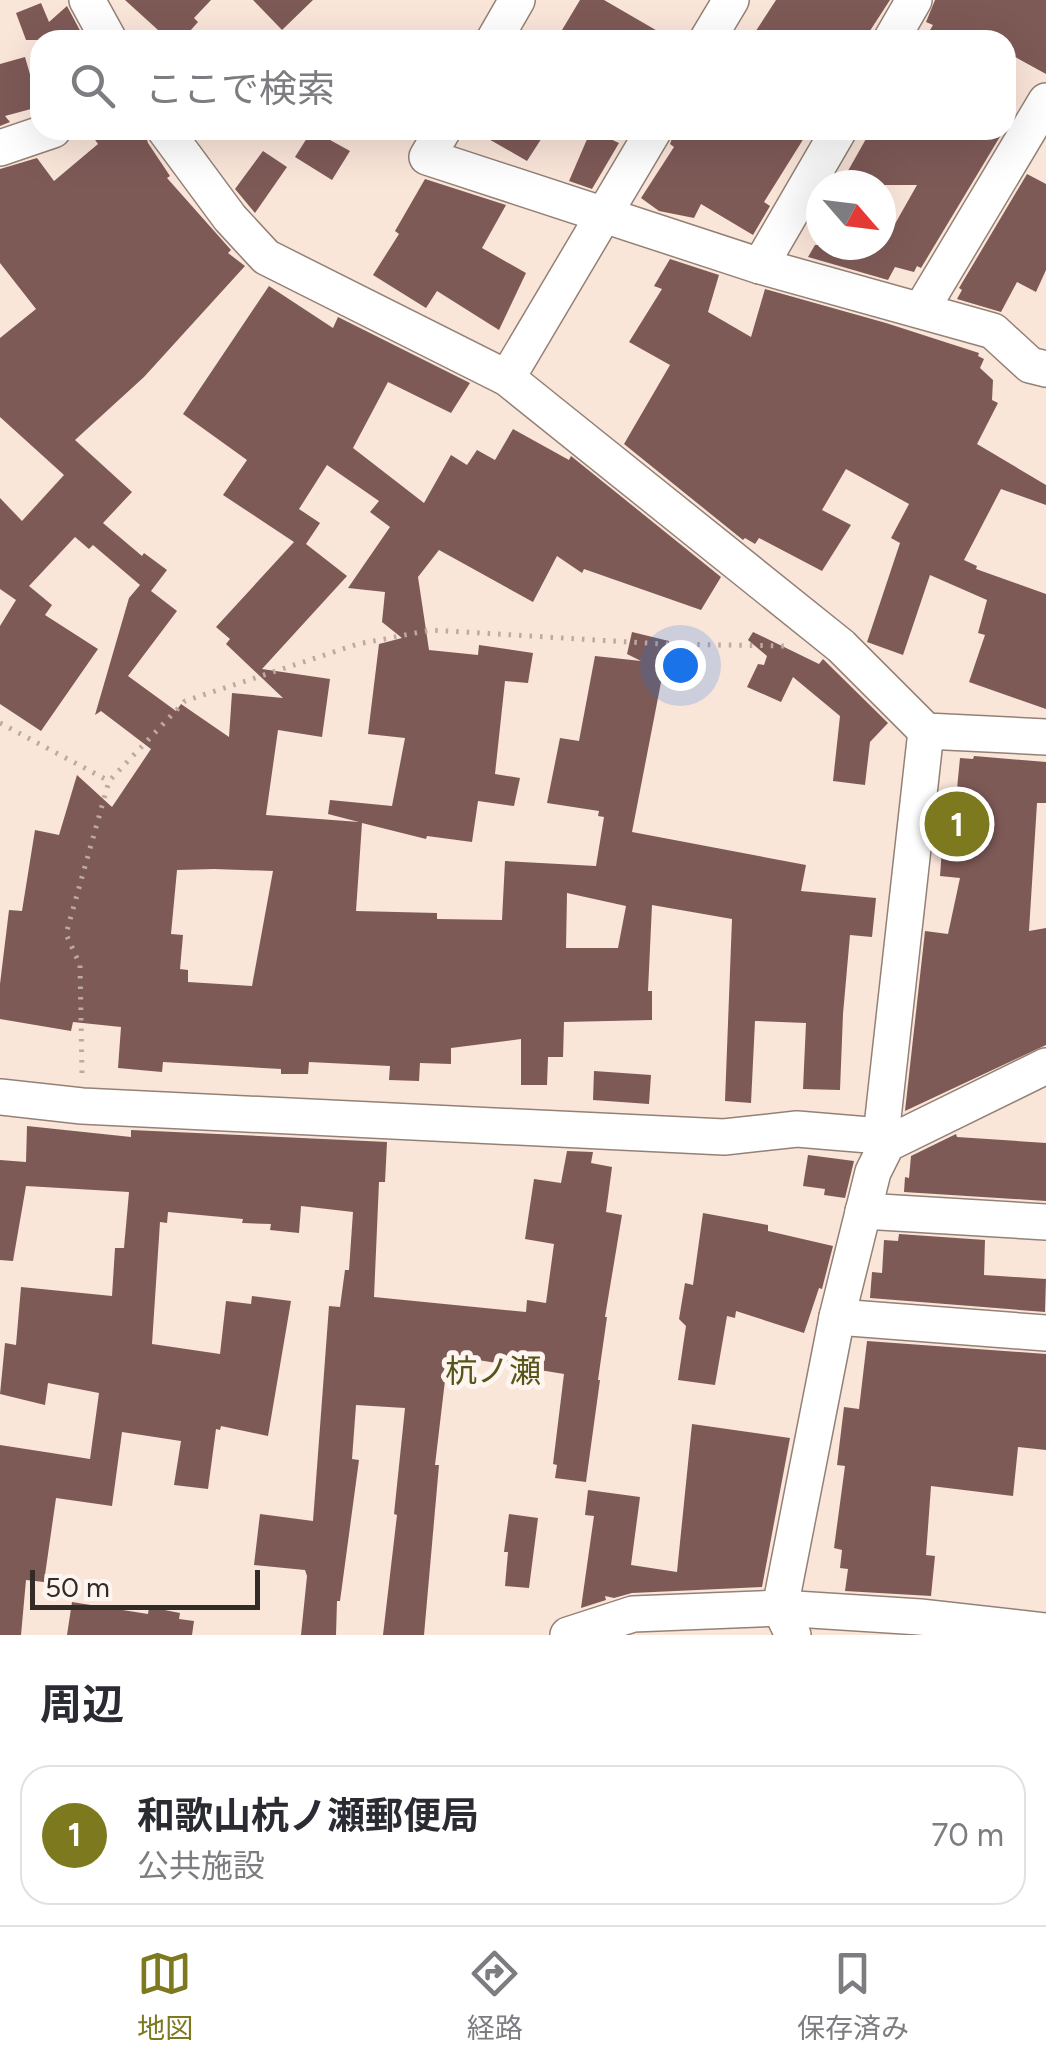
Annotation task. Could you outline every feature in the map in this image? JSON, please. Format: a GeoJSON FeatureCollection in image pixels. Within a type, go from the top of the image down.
{"type":"FeatureCollection","features":[{"type":"Feature","properties":{"kind":"street"},"geometry":{"type":"LineString","coordinates":[[87,0],[104,30]]}},
{"type":"Feature","properties":{"kind":"street"},"geometry":{"type":"LineString","coordinates":[[500,30],[517,0]]}},
{"type":"Feature","properties":{"kind":"street"},"geometry":{"type":"LineString","coordinates":[[714,30],[731,0]]}},
{"type":"Feature","properties":{"kind":"street"},"geometry":{"type":"LineString","coordinates":[[897,30],[914,0]]}},
{"type":"Feature","properties":{"kind":"street"},"geometry":{"type":"LineString","coordinates":[[921,310],[1046,102]]}},
{"type":"Feature","properties":{"kind":"street"},"geometry":{"type":"LineString","coordinates":[[0,148],[30,138]]}},
{"type":"Feature","properties":{"kind":"street"},"geometry":{"type":"LineString","coordinates":[[172,140],[230,218],[266,257],[507,378],[841,646],[926,730],[1046,737]]}},
{"type":"Feature","properties":{"kind":"street"},"geometry":{"type":"LineString","coordinates":[[437,140],[427,158],[760,266],[993,332],[1030,365],[1046,370]]}},
{"type":"Feature","properties":{"kind":"street"},"geometry":{"type":"LineString","coordinates":[[507,378],[648,140]]}},
{"type":"Feature","properties":{"kind":"street"},"geometry":{"type":"LineString","coordinates":[[760,266],[832,140]]}},
{"type":"Feature","properties":{"kind":"street"},"geometry":{"type":"LineString","coordinates":[[787,1622],[837,1317],[884,1140],[926,730]]}},
{"type":"Feature","properties":{"kind":"street"},"geometry":{"type":"LineString","coordinates":[[0,1097],[82,1106],[724,1137],[797,1129],[884,1140],[1046,1066]]}},
{"type":"Feature","properties":{"kind":"street"},"geometry":{"type":"LineString","coordinates":[[863,1210],[1046,1222]]}},
{"type":"Feature","properties":{"kind":"street"},"geometry":{"type":"LineString","coordinates":[[837,1317],[1046,1332]]}},
{"type":"Feature","properties":{"kind":"street"},"geometry":{"type":"LineString","coordinates":[[568,1635],[633,1614],[787,1622],[920,1617],[1046,1631]]}},
{"type":"Feature","properties":{"kind":"path"},"geometry":{"type":"LineString","coordinates":[[82,1106],[80,964],[66,934],[109,781],[185,701],[358,644],[431,630],[662,644],[841,646]]}},
{"type":"Feature","properties":{"kind":"path"},"geometry":{"type":"LineString","coordinates":[[0,723],[109,781]]}},
{"type":"Feature","properties":{"kind":"building"},"geometry":{"type":"Polygon","coordinates":[[[125,0],[211,0],[194,18],[198,22],[191,30],[158,30],[125,0]]]}},
{"type":"Feature","properties":{"kind":"building"},"geometry":{"type":"Polygon","coordinates":[[[253,0],[313,0],[282,30],[253,0]]]}},
{"type":"Feature","properties":{"kind":"building"},"geometry":{"type":"Polygon","coordinates":[[[580,0],[604,0],[656,30],[562,30],[580,0]]]}},
{"type":"Feature","properties":{"kind":"building"},"geometry":{"type":"Polygon","coordinates":[[[776,0],[890,0],[870,30],[756,30],[776,0]]]}},
{"type":"Feature","properties":{"kind":"building"},"geometry":{"type":"Polygon","coordinates":[[[935,0],[1046,0],[1046,74],[1016,58],[1016,30],[930,30],[933,25],[926,22],[935,0]]]}},
{"type":"Feature","properties":{"kind":"building"},"geometry":{"type":"Polygon","coordinates":[[[41,3],[49,22],[67,6],[80,30],[30,30],[30,40],[26,40],[16,13],[41,3]]]}},
{"type":"Feature","properties":{"kind":"building"},"geometry":{"type":"Polygon","coordinates":[[[25,57],[30,74],[30,109],[5,116],[10,122],[0,126],[0,64],[25,57]]]}},
{"type":"Feature","properties":{"kind":"building"},"geometry":{"type":"Polygon","coordinates":[[[95,140],[147,140],[170,176],[167,178],[231,250],[228,253],[245,266],[144,377],[75,440],[132,492],[103,523],[142,556],[144,553],[167,570],[151,591],[177,611],[128,676],[176,711],[181,704],[229,737],[232,693],[283,698],[226,644],[230,639],[216,627],[294,542],[223,495],[247,460],[183,414],[269,286],[333,328],[338,317],[470,383],[451,413],[388,382],[353,448],[424,503],[451,455],[467,465],[477,450],[495,460],[513,429],[569,460],[571,456],[721,577],[701,610],[584,569],[582,573],[557,556],[533,602],[439,550],[418,577],[429,650],[478,655],[479,645],[533,653],[528,683],[505,681],[495,774],[520,778],[514,806],[478,801],[472,842],[427,836],[426,839],[362,823],[356,911],[437,913],[437,919],[502,920],[505,861],[596,866],[604,817],[598,816],[599,811],[547,803],[560,738],[579,741],[595,656],[641,661],[627,654],[632,632],[669,641],[632,832],[806,865],[801,891],[876,898],[872,937],[850,935],[840,1090],[803,1089],[806,1023],[755,1021],[751,1103],[725,1101],[732,919],[652,905],[648,991],[652,991],[652,1020],[564,1022],[563,1057],[548,1057],[547,1085],[521,1085],[521,1039],[451,1048],[451,1064],[420,1063],[419,1081],[389,1080],[390,1066],[309,1062],[308,1074],[163,1062],[162,1072],[118,1068],[121,1027],[73,1022],[71,1031],[0,1019],[9,910],[22,911],[35,830],[59,835],[77,775],[112,807],[151,749],[101,711],[95,715],[129,598],[140,585],[93,545],[89,549],[75,537],[29,586],[52,605],[45,615],[98,649],[41,731],[0,704],[0,626],[16,600],[0,589],[0,498],[22,521],[64,475],[0,417],[0,338],[36,309],[0,263],[0,169],[37,158],[54,181],[98,144],[95,140]],[[327,465],[299,509],[320,523],[306,544],[347,576],[262,669],[330,679],[322,737],[278,730],[266,815],[359,822],[328,814],[330,800],[392,806],[405,738],[368,734],[379,644],[402,638],[382,622],[385,592],[348,588],[390,527],[370,512],[379,501],[327,465]],[[177,870],[171,934],[183,935],[180,969],[188,970],[188,982],[252,986],[273,871],[177,870]],[[567,893],[566,948],[618,948],[626,906],[567,893]]]}},
{"type":"Feature","properties":{"kind":"building"},"geometry":{"type":"Polygon","coordinates":[[[306,140],[330,140],[350,151],[332,180],[295,157],[306,140]]]}},
{"type":"Feature","properties":{"kind":"building"},"geometry":{"type":"Polygon","coordinates":[[[490,140],[541,140],[527,161],[490,140]]]}},
{"type":"Feature","properties":{"kind":"building"},"geometry":{"type":"Polygon","coordinates":[[[587,140],[619,143],[592,189],[569,181],[587,140]]]}},
{"type":"Feature","properties":{"kind":"building"},"geometry":{"type":"Polygon","coordinates":[[[671,140],[803,140],[764,202],[770,206],[753,235],[701,204],[694,218],[659,211],[641,198],[674,147],[671,140]]]}},
{"type":"Feature","properties":{"kind":"building"},"geometry":{"type":"Polygon","coordinates":[[[865,140],[998,140],[921,268],[917,266],[914,272],[895,267],[888,280],[818,260],[896,260],[896,222],[917,185],[896,185],[896,170],[848,170],[865,140]]]}},
{"type":"Feature","properties":{"kind":"building"},"geometry":{"type":"Polygon","coordinates":[[[263,151],[287,167],[255,213],[235,189],[263,151]]]}},
{"type":"Feature","properties":{"kind":"building"},"geometry":{"type":"Polygon","coordinates":[[[1027,174],[1046,184],[1046,270],[1036,292],[1017,282],[1001,312],[957,299],[962,290],[959,288],[1027,174]]]}},
{"type":"Feature","properties":{"kind":"building"},"geometry":{"type":"Polygon","coordinates":[[[425,179],[506,205],[482,248],[526,273],[499,330],[437,291],[426,308],[373,275],[399,234],[395,231],[425,179]]]}},
{"type":"Feature","properties":{"kind":"building"},"geometry":{"type":"Polygon","coordinates":[[[670,259],[719,275],[708,312],[751,337],[765,289],[979,353],[984,359],[980,368],[993,380],[992,400],[998,403],[977,444],[1046,485],[1046,505],[1001,489],[964,560],[976,569],[1046,594],[1046,709],[969,682],[985,635],[978,633],[987,600],[930,575],[903,655],[867,642],[900,543],[891,538],[909,504],[846,469],[822,510],[851,525],[822,571],[759,538],[755,544],[743,540],[624,444],[670,365],[629,342],[662,289],[654,286],[670,259]]]}},
{"type":"Feature","properties":{"kind":"building"},"geometry":{"type":"Polygon","coordinates":[[[753,632],[819,664],[823,659],[888,723],[870,742],[865,785],[833,781],[840,716],[793,677],[781,702],[747,687],[758,664],[764,665],[767,656],[748,640],[753,632]]]}},
{"type":"Feature","properties":{"kind":"building"},"geometry":{"type":"Polygon","coordinates":[[[960,758],[1046,762],[1046,803],[1037,803],[1029,931],[1046,928],[1046,1045],[905,1111],[925,931],[948,934],[960,878],[940,876],[942,849],[951,850],[960,758]]]}},
{"type":"Feature","properties":{"kind":"building"},"geometry":{"type":"Polygon","coordinates":[[[594,1071],[651,1075],[649,1104],[593,1100],[594,1071]]]}},
{"type":"Feature","properties":{"kind":"building"},"geometry":{"type":"Polygon","coordinates":[[[27,1126],[131,1137],[131,1130],[387,1142],[385,1182],[379,1182],[374,1297],[526,1312],[527,1300],[546,1303],[554,1244],[525,1239],[534,1179],[561,1183],[567,1151],[593,1152],[591,1163],[612,1167],[606,1212],[622,1215],[605,1317],[586,1482],[555,1478],[557,1465],[553,1464],[564,1374],[448,1355],[435,1465],[439,1465],[424,1635],[383,1635],[405,1408],[356,1405],[352,1459],[359,1460],[337,1601],[336,1635],[301,1635],[305,1570],[254,1565],[260,1514],[313,1521],[329,1306],[340,1307],[345,1270],[349,1270],[353,1212],[301,1206],[299,1233],[270,1230],[271,1224],[242,1223],[243,1219],[168,1212],[167,1223],[160,1222],[152,1344],[220,1354],[226,1301],[251,1304],[252,1296],[291,1301],[268,1436],[221,1426],[216,1429],[208,1489],[174,1485],[181,1441],[122,1432],[112,1506],[56,1498],[44,1582],[26,1580],[21,1635],[0,1635],[0,1445],[90,1459],[99,1393],[48,1383],[45,1405],[0,1394],[5,1343],[16,1345],[21,1287],[112,1296],[115,1248],[124,1248],[129,1192],[26,1186],[13,1261],[0,1260],[0,1160],[26,1162],[27,1126]]]}},
{"type":"Feature","properties":{"kind":"building"},"geometry":{"type":"Polygon","coordinates":[[[956,1134],[1046,1143],[1046,1201],[904,1192],[911,1156],[956,1134]]]}},
{"type":"Feature","properties":{"kind":"building"},"geometry":{"type":"Polygon","coordinates":[[[808,1155],[854,1161],[845,1198],[824,1195],[825,1189],[803,1186],[808,1155]]]}},
{"type":"Feature","properties":{"kind":"building"},"geometry":{"type":"Polygon","coordinates":[[[703,1213],[768,1225],[768,1231],[833,1246],[822,1289],[819,1288],[804,1333],[736,1311],[735,1318],[727,1316],[715,1385],[678,1380],[686,1326],[679,1319],[685,1283],[693,1285],[703,1213]]]}},
{"type":"Feature","properties":{"kind":"building"},"geometry":{"type":"Polygon","coordinates":[[[899,1234],[985,1240],[984,1275],[1046,1279],[1045,1312],[870,1298],[872,1272],[882,1273],[884,1240],[898,1241],[899,1234]]]}},
{"type":"Feature","properties":{"kind":"building"},"geometry":{"type":"Polygon","coordinates":[[[867,1341],[1046,1354],[1046,1450],[1018,1447],[1013,1496],[931,1486],[926,1555],[935,1556],[931,1596],[845,1591],[848,1569],[840,1568],[842,1550],[834,1548],[845,1466],[837,1465],[844,1407],[859,1409],[867,1341]]]}},
{"type":"Feature","properties":{"kind":"building"},"geometry":{"type":"Polygon","coordinates":[[[692,1424],[790,1438],[762,1587],[605,1596],[606,1600],[581,1608],[594,1516],[585,1515],[588,1490],[640,1497],[631,1565],[677,1572],[692,1424]]]}},
{"type":"Feature","properties":{"kind":"building"},"geometry":{"type":"Polygon","coordinates":[[[509,1514],[538,1518],[529,1588],[505,1586],[509,1514]]]}},
{"type":"Feature","properties":{"kind":"building"},"geometry":{"type":"Polygon","coordinates":[[[72,1602],[148,1614],[149,1607],[180,1613],[179,1619],[194,1621],[192,1635],[67,1635],[72,1602]]]}},
{"type":"Feature","properties":{"kind":"place","name":"和歌山杭ノ瀬郵便局"},"geometry":{"type":"Point","coordinates":[957,824]}},
{"type":"Feature","properties":{"kind":"district","name":"杭ノ瀬"},"geometry":{"type":"Point","coordinates":[493,1371]}}]}
